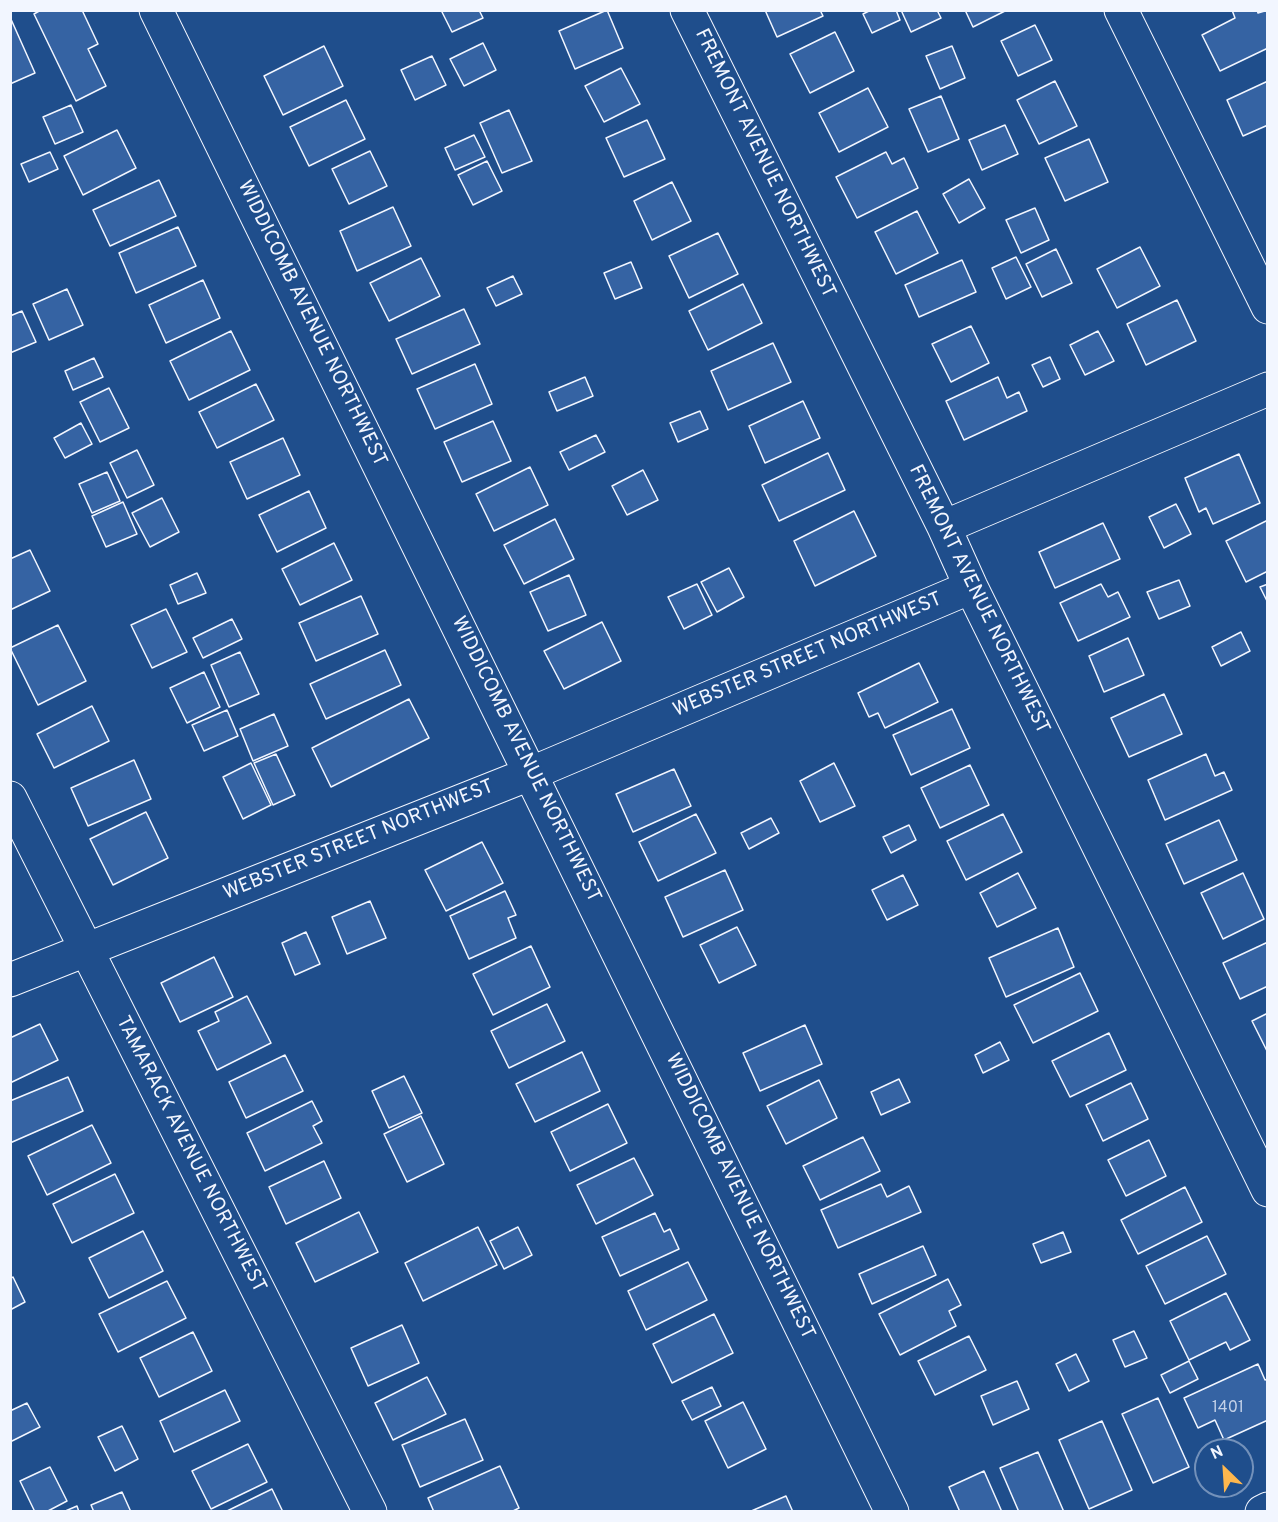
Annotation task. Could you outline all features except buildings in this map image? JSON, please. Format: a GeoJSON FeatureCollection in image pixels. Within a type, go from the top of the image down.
{"type":"FeatureCollection","features":[{"type":"Feature","properties":{"kind":"street","name":"WIDDICOMB AVENUE NORTHWEST"},"geometry":{"type":"LineString","coordinates":[[156,10],[532,773],[892,1512]]}},
{"type":"Feature","properties":{"kind":"street","name":"FREMONT AVENUE NORTHWEST"},"geometry":{"type":"LineString","coordinates":[[687,10],[944,527],[971,587],[1268,1190]]}},
{"type":"Feature","properties":{"kind":"street"},"geometry":{"type":"LineString","coordinates":[[1121,10],[1268,307]]}},
{"type":"Feature","properties":{"kind":"street"},"geometry":{"type":"LineString","coordinates":[[944,527],[1268,389]]}},
{"type":"Feature","properties":{"kind":"street","name":"WEBSTER STREET NORTHWEST"},"geometry":{"type":"LineString","coordinates":[[10,980],[532,773],[971,587]]}},
{"type":"Feature","properties":{"kind":"street","name":"TAMARACK AVENUE NORTHWEST"},"geometry":{"type":"LineString","coordinates":[[10,798],[370,1512]]}},
{"type":"Feature","properties":{"kind":"street"},"geometry":{"type":"LineString","coordinates":[[1262,1512],[1268,1509]]}}]}
